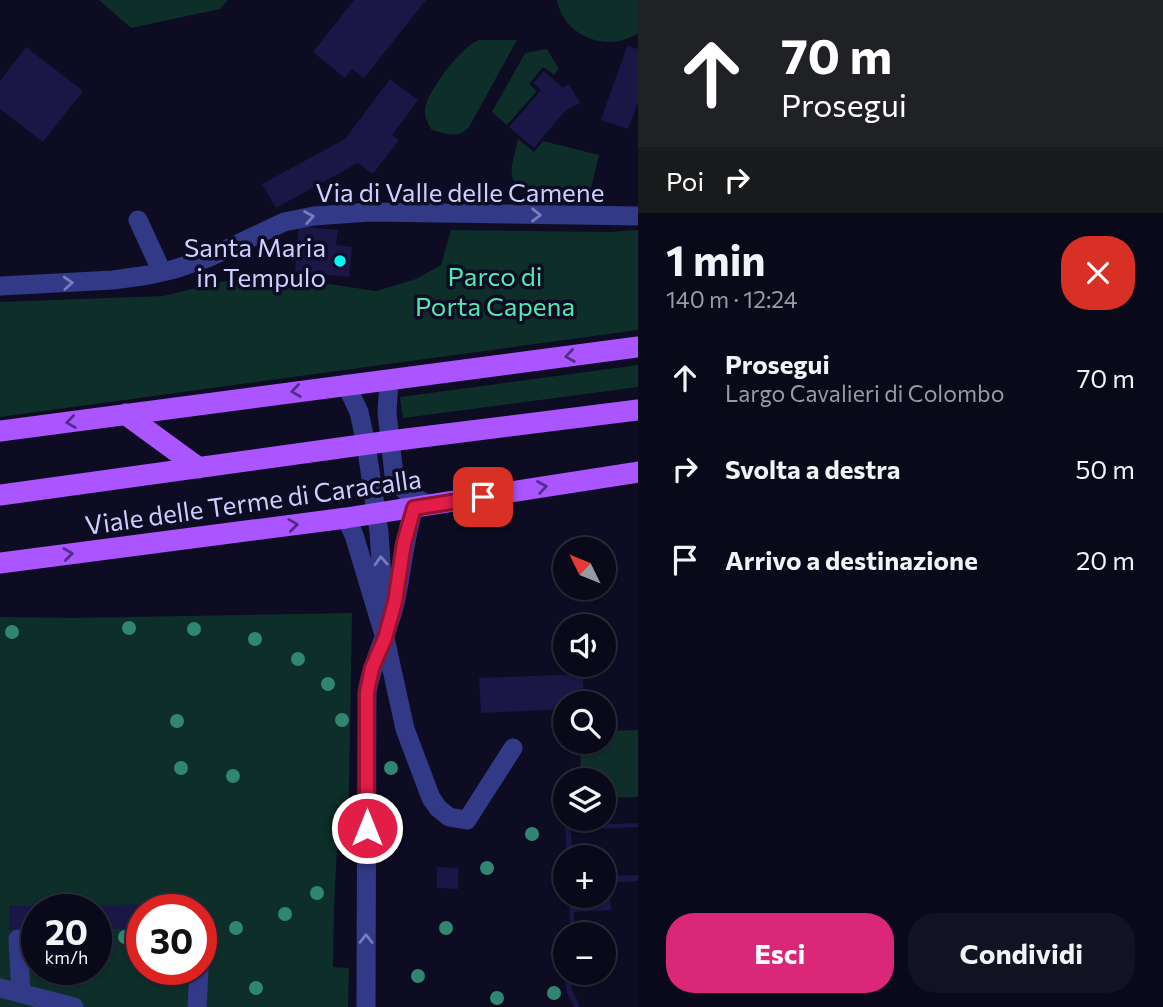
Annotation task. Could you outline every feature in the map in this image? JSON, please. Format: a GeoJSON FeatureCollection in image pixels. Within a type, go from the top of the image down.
{"type":"FeatureCollection","features":[{"type":"Feature","properties":{"kind":"main road"},"geometry":{"type":"LineString","coordinates":[[0,431],[638,347]]}},
{"type":"Feature","properties":{"kind":"main road","name":"Viale delle Terme di Caracalla"},"geometry":{"type":"LineString","coordinates":[[0,495],[366,444],[638,410]]}},
{"type":"Feature","properties":{"kind":"main road"},"geometry":{"type":"LineString","coordinates":[[125,414],[199,468]]}},
{"type":"Feature","properties":{"kind":"main road","name":"Viale delle Terme di Caracalla"},"geometry":{"type":"LineString","coordinates":[[0,563],[346,518],[638,472]]}},
{"type":"Feature","properties":{"kind":"street","name":"Via di Valle delle Camene"},"geometry":{"type":"LineString","coordinates":[[0,286],[113,281],[162,272],[216,254],[276,226],[314,216],[370,212],[638,216]]}},
{"type":"Feature","properties":{"kind":"street"},"geometry":{"type":"LineString","coordinates":[[138,220],[162,272]]}},
{"type":"Feature","properties":{"kind":"street"},"geometry":{"type":"LineString","coordinates":[[366,1007],[367,692],[372,668],[385,638],[395,602],[404,543],[421,507],[397,483],[394,475],[387,413],[388,380]]}},
{"type":"Feature","properties":{"kind":"street"},"geometry":{"type":"LineString","coordinates":[[346,384],[359,412],[366,444],[381,547],[385,638]]}},
{"type":"Feature","properties":{"kind":"street"},"geometry":{"type":"LineString","coordinates":[[346,518],[354,535],[385,638],[405,729],[431,798],[438,808],[449,817],[467,820],[513,748]]}},
{"type":"Feature","properties":{"kind":"street"},"geometry":{"type":"LineString","coordinates":[[18,939],[21,993]]}},
{"type":"Feature","properties":{"kind":"street"},"geometry":{"type":"LineString","coordinates":[[197,1007],[198,985]]}},
{"type":"Feature","properties":{"kind":"street"},"geometry":{"type":"LineString","coordinates":[[0,988],[74,1007]]}},
{"type":"Feature","properties":{"kind":"green space"},"geometry":{"type":"Polygon","coordinates":[[[99,0],[228,0],[220,9],[131,28],[99,0]]]}},
{"type":"Feature","properties":{"kind":"green space"},"geometry":{"type":"Polygon","coordinates":[[[557,0],[638,0],[638,33],[614,42],[588,38],[568,23],[557,0]]]}},
{"type":"Feature","properties":{"kind":"green space"},"geometry":{"type":"Polygon","coordinates":[[[479,40],[517,40],[469,127],[456,134],[432,130],[425,114],[429,96],[456,58],[479,40]]]}},
{"type":"Feature","properties":{"kind":"green space"},"geometry":{"type":"Polygon","coordinates":[[[547,49],[559,69],[554,75],[543,67],[529,84],[537,91],[507,125],[492,112],[525,53],[547,49]]]}},
{"type":"Feature","properties":{"kind":"green space"},"geometry":{"type":"Polygon","coordinates":[[[518,139],[534,152],[543,141],[599,155],[589,196],[527,193],[519,188],[512,176],[518,139]]]}},
{"type":"Feature","properties":{"kind":"green space","name":"Parco di Porta Capena"},"geometry":{"type":"Polygon","coordinates":[[[451,230],[638,230],[638,330],[0,417],[0,302],[163,296],[226,281],[289,278],[376,291],[416,279],[441,265],[451,230]]]}},
{"type":"Feature","properties":{"kind":"green space"},"geometry":{"type":"Polygon","coordinates":[[[638,365],[638,387],[403,418],[400,397],[638,365]]]}},
{"type":"Feature","properties":{"kind":"green space"},"geometry":{"type":"Polygon","coordinates":[[[352,613],[348,846],[337,847],[333,967],[349,968],[348,1007],[0,1007],[0,617],[352,613]]]}},
{"type":"Feature","properties":{"kind":"green space"},"geometry":{"type":"Polygon","coordinates":[[[638,730],[638,797],[616,798],[616,768],[581,768],[580,754],[616,754],[616,731],[638,730]]]}},
{"type":"Feature","properties":{"kind":"building"},"geometry":{"type":"Polygon","coordinates":[[[354,0],[426,0],[364,78],[352,69],[345,78],[313,52],[354,0]]]}},
{"type":"Feature","properties":{"kind":"building"},"geometry":{"type":"Polygon","coordinates":[[[627,46],[638,49],[638,102],[628,129],[601,120],[627,46]]]}},
{"type":"Feature","properties":{"kind":"building"},"geometry":{"type":"Polygon","coordinates":[[[26,47],[83,91],[43,142],[0,109],[0,81],[26,47]]]}},
{"type":"Feature","properties":{"kind":"building"},"geometry":{"type":"Polygon","coordinates":[[[544,71],[563,88],[569,84],[580,103],[565,111],[534,148],[509,127],[541,90],[533,83],[544,71]]]}},
{"type":"Feature","properties":{"kind":"building"},"geometry":{"type":"Polygon","coordinates":[[[390,79],[418,100],[392,135],[399,140],[373,174],[358,163],[276,208],[262,184],[345,139],[390,79]]]}},
{"type":"Feature","properties":{"kind":"building"},"geometry":{"type":"Polygon","coordinates":[[[299,226],[338,230],[336,245],[352,247],[349,277],[295,272],[299,226]]]}},
{"type":"Feature","properties":{"kind":"building"},"geometry":{"type":"Polygon","coordinates":[[[553,675],[583,677],[584,691],[553,691],[553,710],[481,713],[479,678],[553,675]]]}},
{"type":"Feature","properties":{"kind":"building"},"geometry":{"type":"Polygon","coordinates":[[[638,823],[638,827],[616,828],[616,824],[638,823]]]}},
{"type":"Feature","properties":{"kind":"building"},"geometry":{"type":"Polygon","coordinates":[[[565,831],[571,831],[572,845],[566,845],[565,831]]]}},
{"type":"Feature","properties":{"kind":"building"},"geometry":{"type":"Polygon","coordinates":[[[437,867],[458,868],[458,889],[437,888],[437,867]]]}},
{"type":"Feature","properties":{"kind":"building"},"geometry":{"type":"Polygon","coordinates":[[[638,875],[638,881],[616,883],[616,876],[638,875]]]}},
{"type":"Feature","properties":{"kind":"building"},"geometry":{"type":"Polygon","coordinates":[[[112,905],[126,905],[126,929],[112,929],[112,905]]]}},
{"type":"Feature","properties":{"kind":"building"},"geometry":{"type":"Polygon","coordinates":[[[9,906],[21,906],[21,930],[9,930],[9,906]]]}},
{"type":"Feature","properties":{"kind":"building"},"geometry":{"type":"Polygon","coordinates":[[[569,908],[611,908],[574,912],[574,922],[570,922],[569,908]]]}},
{"type":"Feature","properties":{"kind":"building"},"geometry":{"type":"Polygon","coordinates":[[[566,985],[571,985],[579,1007],[574,1007],[566,985]]]}},
{"type":"Feature","properties":{"kind":"place","name":"Santa Maria in Tempulo"},"geometry":{"type":"Point","coordinates":[340,261]}},
{"type":"Feature","properties":{"kind":"route"},"geometry":{"type":"LineString","coordinates":[[367,828],[367,692],[372,668],[385,638],[395,602],[404,543],[414,508],[483,497]]}}]}
